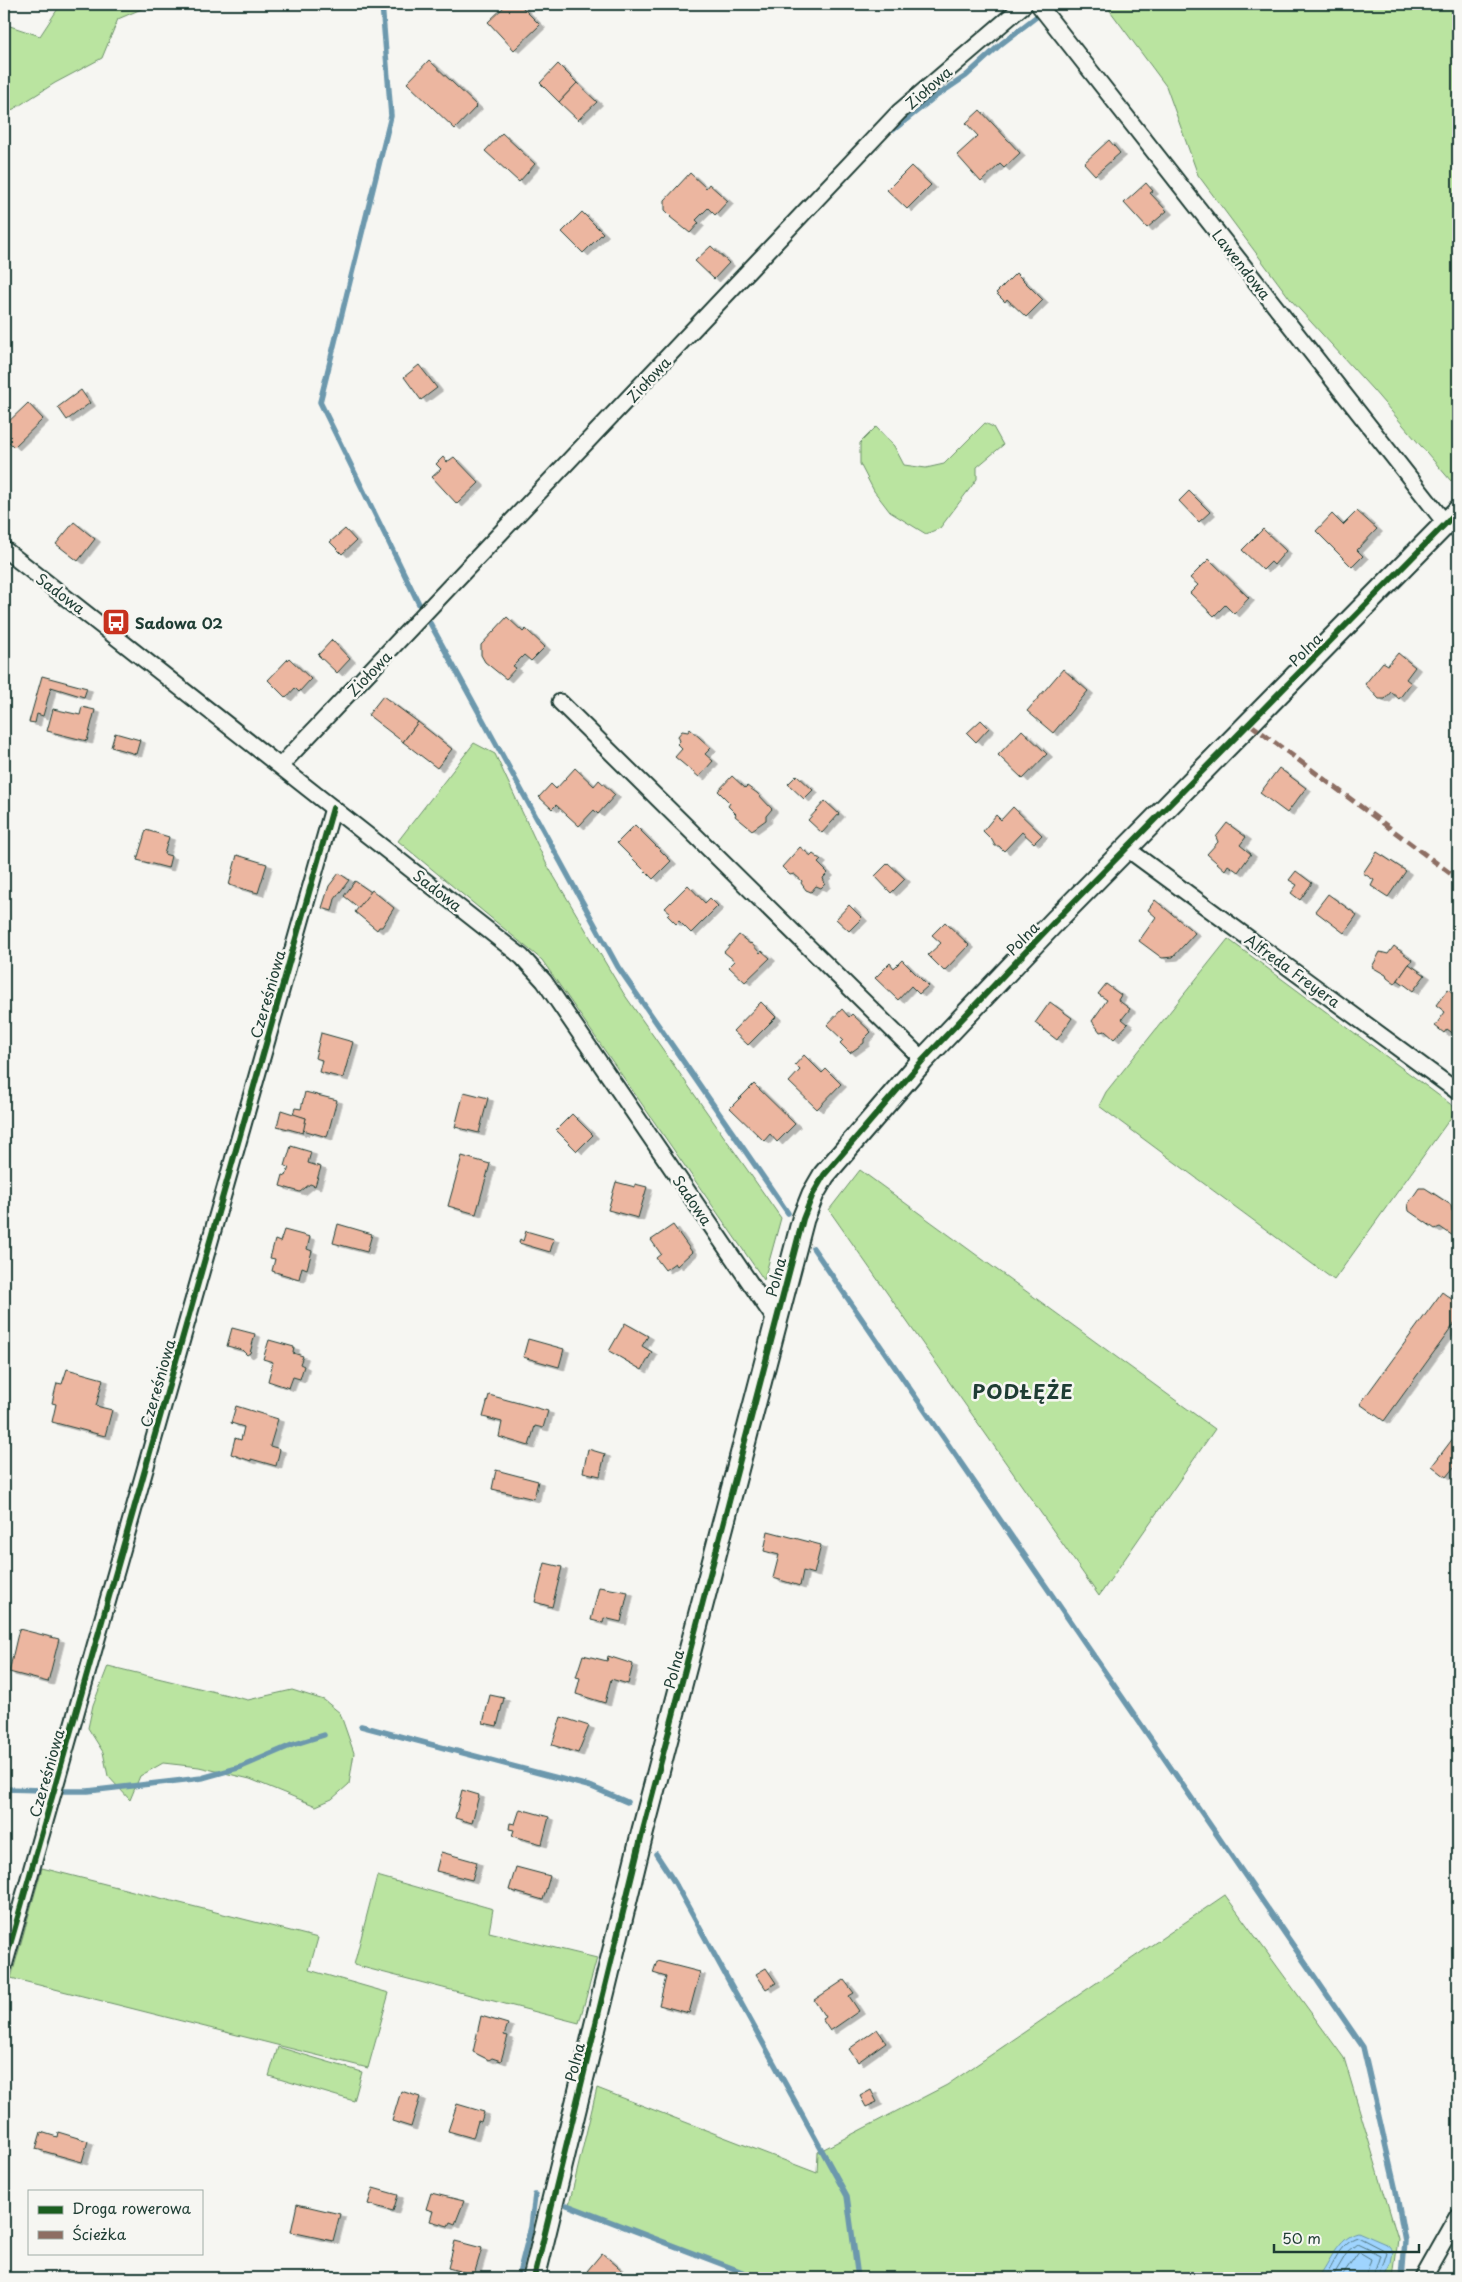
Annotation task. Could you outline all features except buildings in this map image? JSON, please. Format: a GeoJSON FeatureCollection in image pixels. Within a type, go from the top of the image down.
{"type":"FeatureCollection","features":[{"type":"Feature","properties":{"kind":"street","name":"Ziołowa"},"geometry":{"type":"LineString","coordinates":[[281,765],[899,112],[1025,4]]}},
{"type":"Feature","properties":{"kind":"street","name":"Lawendowa"},"geometry":{"type":"LineString","coordinates":[[1038,4],[1452,518]]}},
{"type":"Feature","properties":{"kind":"street","name":"Polna"},"geometry":{"type":"LineString","coordinates":[[534,2278],[642,1834],[803,1219],[812,1194],[824,1175],[923,1060],[1126,848],[1452,518]]}},
{"type":"Feature","properties":{"kind":"street","name":"Sadowa"},"geometry":{"type":"LineString","coordinates":[[4,549],[281,765],[522,957],[544,981],[776,1321]]}},
{"type":"Feature","properties":{"kind":"street"},"geometry":{"type":"LineString","coordinates":[[560,702],[923,1060]]}},
{"type":"Feature","properties":{"kind":"street","name":"Czereśniowa"},"geometry":{"type":"LineString","coordinates":[[4,1966],[333,808]]}},
{"type":"Feature","properties":{"kind":"street","name":"Alfreda Freyera"},"geometry":{"type":"LineString","coordinates":[[1126,848],[1458,1092]]}},
{"type":"Feature","properties":{"kind":"street"},"geometry":{"type":"LineString","coordinates":[[1423,2278],[1458,2216]]}},
{"type":"Feature","properties":{"kind":"green space"},"geometry":{"type":"Polygon","coordinates":[[[61,4],[153,4],[118,19],[102,58],[55,83],[4,115],[4,24],[40,36],[61,4]]]}},
{"type":"Feature","properties":{"kind":"green space"},"geometry":{"type":"Polygon","coordinates":[[[1105,4],[1458,4],[1458,474],[1451,481],[1373,390],[1291,300],[1198,175],[1166,86],[1105,4]]]}},
{"type":"Feature","properties":{"kind":"green space"},"geometry":{"type":"Polygon","coordinates":[[[985,423],[993,427],[1003,445],[977,467],[977,479],[940,528],[926,534],[890,512],[874,491],[860,464],[860,443],[876,427],[894,446],[904,465],[926,468],[944,464],[985,423]]]}},
{"type":"Feature","properties":{"kind":"green space"},"geometry":{"type":"Polygon","coordinates":[[[474,743],[495,754],[546,863],[624,994],[781,1218],[764,1280],[542,960],[398,841],[474,743]]]}},
{"type":"Feature","properties":{"kind":"green space"},"geometry":{"type":"Polygon","coordinates":[[[1228,939],[1457,1109],[1334,1280],[1099,1106],[1106,1092],[1228,939]]]}},
{"type":"Feature","properties":{"kind":"green space"},"geometry":{"type":"Polygon","coordinates":[[[860,1170],[1215,1429],[1099,1596],[829,1210],[860,1170]]]}},
{"type":"Feature","properties":{"kind":"green space"},"geometry":{"type":"Polygon","coordinates":[[[108,1666],[248,1700],[292,1690],[324,1700],[340,1713],[354,1753],[349,1784],[332,1799],[316,1806],[250,1779],[199,1767],[163,1763],[140,1776],[130,1800],[108,1776],[103,1752],[88,1728],[93,1705],[108,1666]]]}},
{"type":"Feature","properties":{"kind":"green space"},"geometry":{"type":"Polygon","coordinates":[[[42,1868],[318,1938],[309,1970],[389,1993],[368,2068],[11,1978],[42,1868]]]}},
{"type":"Feature","properties":{"kind":"green space"},"geometry":{"type":"Polygon","coordinates":[[[377,1876],[493,1909],[489,1932],[597,1958],[579,2023],[354,1965],[377,1876]]]}},
{"type":"Feature","properties":{"kind":"green space"},"geometry":{"type":"Polygon","coordinates":[[[1225,1895],[1344,2058],[1398,2239],[1393,2278],[758,2278],[569,2205],[597,2088],[817,2173],[818,2152],[947,2085],[1225,1895]]]}},
{"type":"Feature","properties":{"kind":"green space"},"geometry":{"type":"Polygon","coordinates":[[[278,2047],[362,2072],[354,2101],[269,2076],[278,2047]]]}},
{"type":"Feature","properties":{"kind":"water"},"geometry":{"type":"Polygon","coordinates":[[[1358,2232],[1388,2245],[1393,2251],[1391,2263],[1383,2278],[1318,2278],[1345,2239],[1358,2232]]]}},
{"type":"Feature","properties":{"kind":"waterway"},"geometry":{"type":"LineString","coordinates":[[382,4],[391,116],[320,402],[420,606]]}},
{"type":"Feature","properties":{"kind":"waterway"},"geometry":{"type":"LineString","coordinates":[[893,130],[932,99],[966,76],[1001,44],[1036,17]]}},
{"type":"Feature","properties":{"kind":"waterway"},"geometry":{"type":"LineString","coordinates":[[430,623],[618,967],[788,1213]]}},
{"type":"Feature","properties":{"kind":"waterway"},"geometry":{"type":"LineString","coordinates":[[813,1248],[1363,2047],[1396,2191],[1405,2241],[1402,2278]]}},
{"type":"Feature","properties":{"kind":"waterway"},"geometry":{"type":"LineString","coordinates":[[361,1726],[592,1787],[627,1802]]}},
{"type":"Feature","properties":{"kind":"waterway"},"geometry":{"type":"LineString","coordinates":[[61,1791],[88,1791],[202,1778],[241,1767],[292,1745],[324,1735]]}},
{"type":"Feature","properties":{"kind":"waterway"},"geometry":{"type":"LineString","coordinates":[[4,1789],[45,1790]]}},
{"type":"Feature","properties":{"kind":"waterway"},"geometry":{"type":"LineString","coordinates":[[656,1854],[675,1883],[847,2196],[858,2278]]}},
{"type":"Feature","properties":{"kind":"waterway"},"geometry":{"type":"LineString","coordinates":[[518,2278],[531,2227],[535,2195]]}},
{"type":"Feature","properties":{"kind":"waterway"},"geometry":{"type":"LineString","coordinates":[[567,2205],[758,2278]]}},
{"type":"Feature","properties":{"kind":"marked path"},"geometry":{"type":"LineString","coordinates":[[1250,724],[1458,879]]}},
{"type":"Feature","properties":{"kind":"cycle path"},"geometry":{"type":"LineString","coordinates":[[534,2278],[642,1834],[803,1219],[813,1194],[824,1175],[923,1060],[1056,920],[1458,511]]}},
{"type":"Feature","properties":{"kind":"cycle path"},"geometry":{"type":"LineString","coordinates":[[4,1966],[333,808]]}},
{"type":"Feature","properties":{"kind":"place","name":"Sadowa 02"},"geometry":{"type":"Point","coordinates":[116,622]}},
{"type":"Feature","properties":{"kind":"district","name":"PODŁĘŻE"},"geometry":{"type":"Point","coordinates":[1023,1391]}}]}
